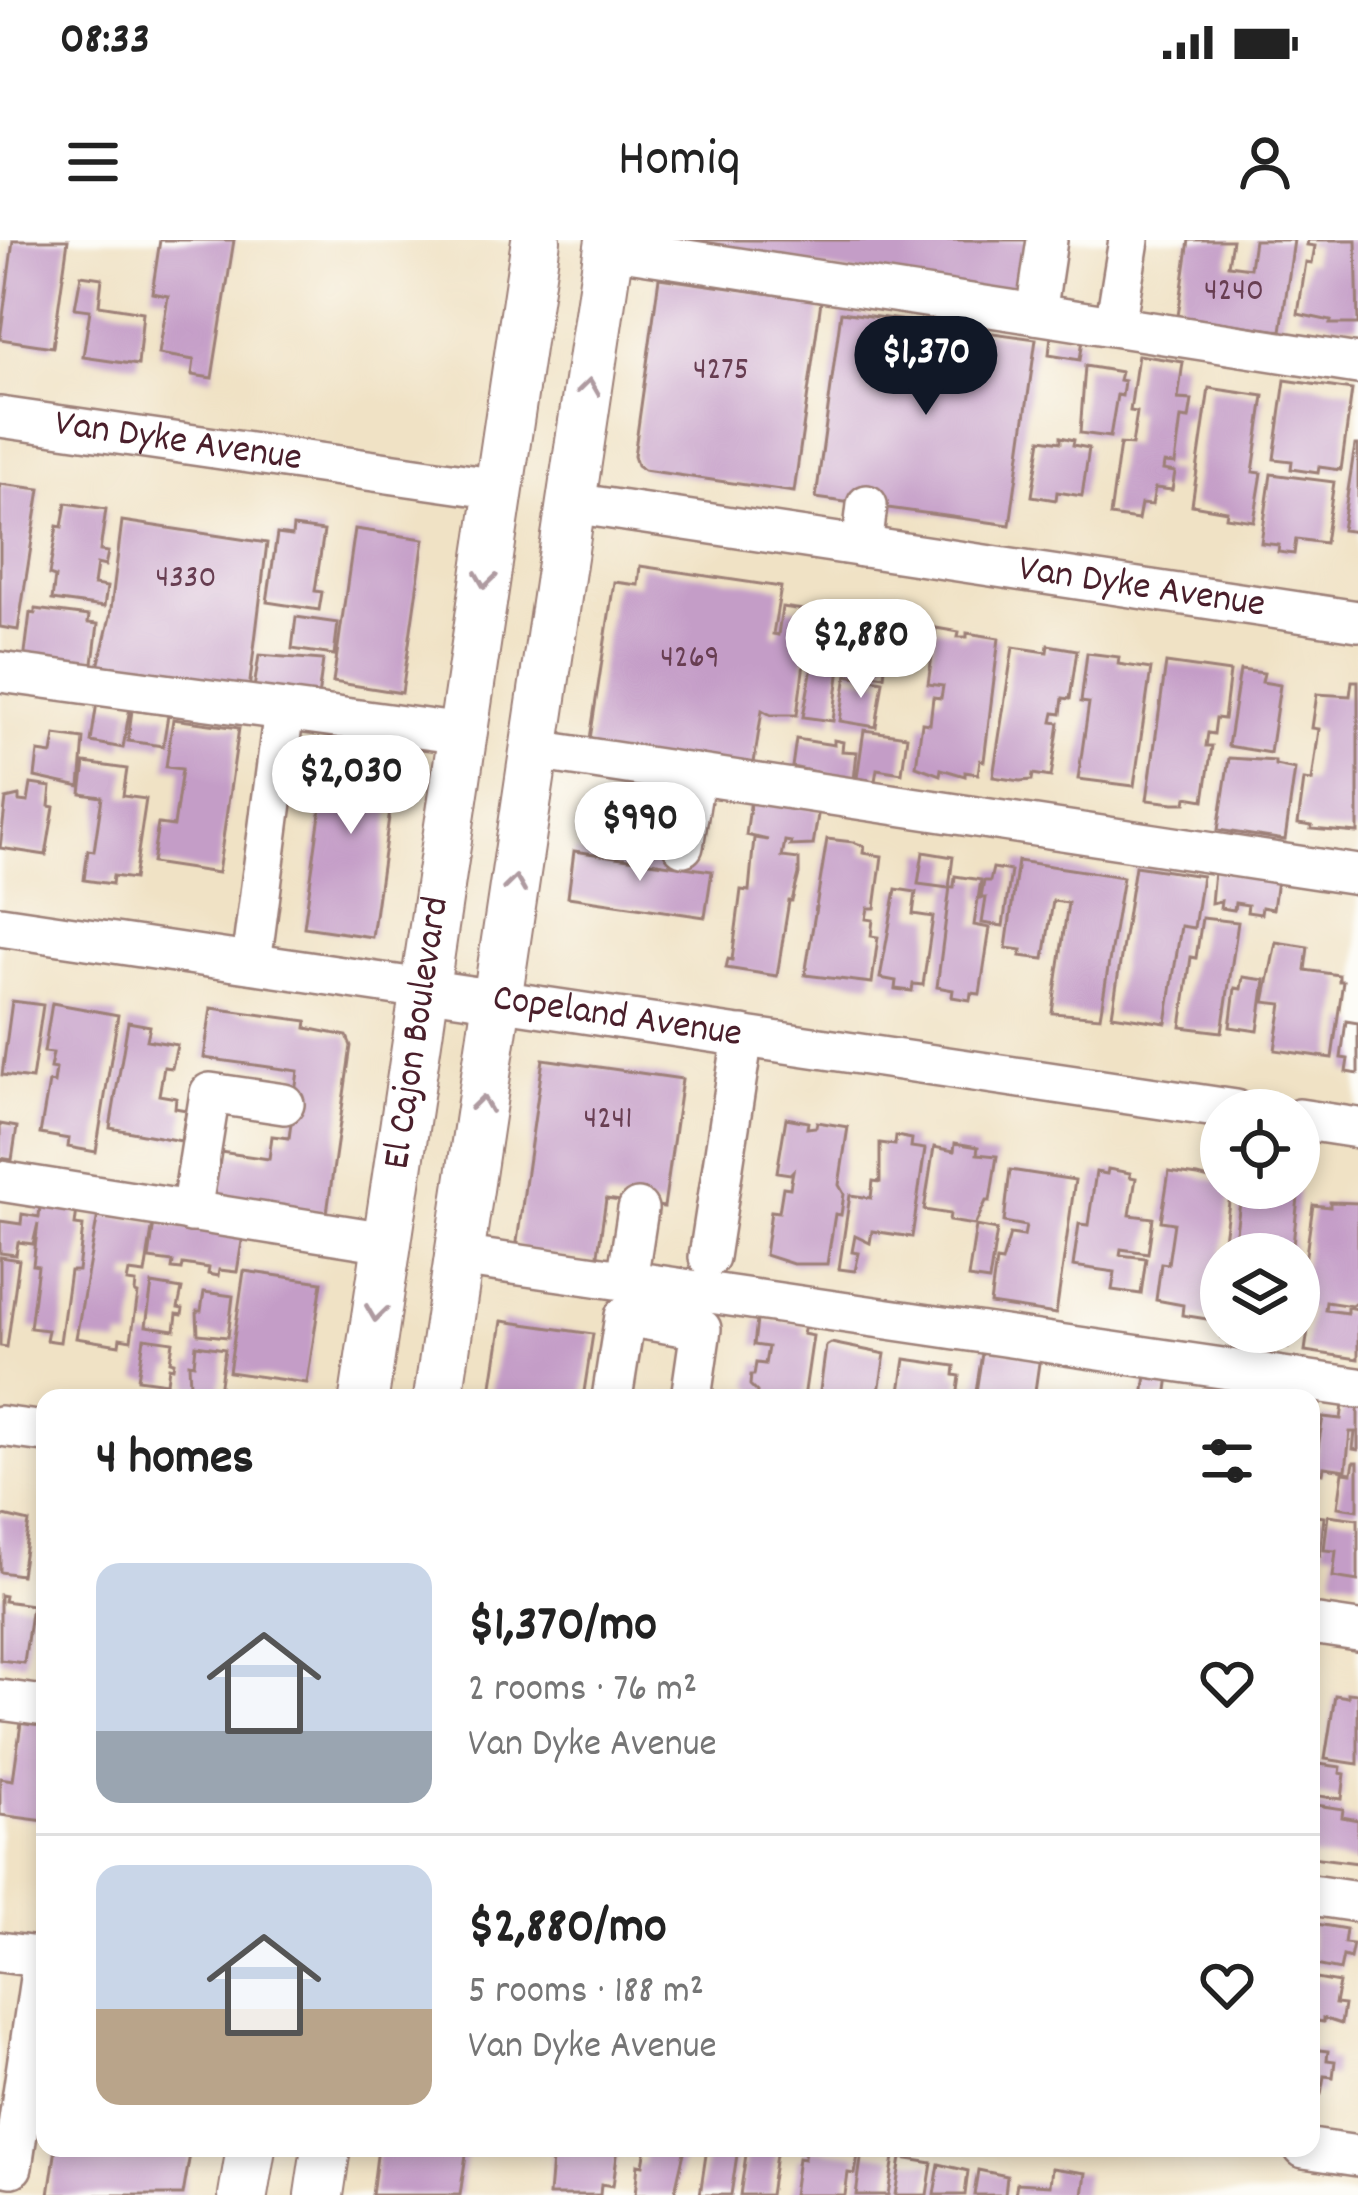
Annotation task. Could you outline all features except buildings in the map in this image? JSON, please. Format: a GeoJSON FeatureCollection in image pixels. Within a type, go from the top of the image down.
{"type":"FeatureCollection","features":[{"type":"Feature","properties":{"kind":"main road","name":"El Cajon Boulevard"},"geometry":{"type":"LineString","coordinates":[[365,1389],[499,490],[531,241]]}},
{"type":"Feature","properties":{"kind":"main road","name":"El Cajon Boulevard"},"geometry":{"type":"LineString","coordinates":[[439,1389],[610,244]]}},
{"type":"Feature","properties":{"kind":"main road"},"geometry":{"type":"LineString","coordinates":[[243,2195],[249,2157]]}},
{"type":"Feature","properties":{"kind":"main road"},"geometry":{"type":"LineString","coordinates":[[319,2195],[325,2157]]}},
{"type":"Feature","properties":{"kind":"street"},"geometry":{"type":"LineString","coordinates":[[1036,314],[1047,240]]}},
{"type":"Feature","properties":{"kind":"street"},"geometry":{"type":"LineString","coordinates":[[1115,326],[1129,240]]}},
{"type":"Feature","properties":{"kind":"street"},"geometry":{"type":"LineString","coordinates":[[610,244],[1358,364]]}},
{"type":"Feature","properties":{"kind":"street","name":"Van Dyke Avenue"},"geometry":{"type":"LineString","coordinates":[[0,417],[499,490]]}},
{"type":"Feature","properties":{"kind":"street","name":"Van Dyke Avenue"},"geometry":{"type":"LineString","coordinates":[[572,503],[1358,621]]}},
{"type":"Feature","properties":{"kind":"street"},"geometry":{"type":"LineString","coordinates":[[862,547],[867,505]]}},
{"type":"Feature","properties":{"kind":"street"},"geometry":{"type":"LineString","coordinates":[[0,673],[463,734]]}},
{"type":"Feature","properties":{"kind":"street"},"geometry":{"type":"LineString","coordinates":[[250,963],[284,710]]}},
{"type":"Feature","properties":{"kind":"street"},"geometry":{"type":"LineString","coordinates":[[535,750],[1358,874]]}},
{"type":"Feature","properties":{"kind":"street"},"geometry":{"type":"LineString","coordinates":[[683,847],[694,774]]}},
{"type":"Feature","properties":{"kind":"street","name":"Copeland Avenue"},"geometry":{"type":"LineString","coordinates":[[0,926],[1200,1105]]}},
{"type":"Feature","properties":{"kind":"street"},"geometry":{"type":"LineString","coordinates":[[709,1256],[743,1036]]}},
{"type":"Feature","properties":{"kind":"street"},"geometry":{"type":"LineString","coordinates":[[191,1212],[210,1093],[284,1104]]}},
{"type":"Feature","properties":{"kind":"street"},"geometry":{"type":"LineString","coordinates":[[1320,1122],[1358,1128]]}},
{"type":"Feature","properties":{"kind":"street"},"geometry":{"type":"LineString","coordinates":[[0,1181],[386,1243]]}},
{"type":"Feature","properties":{"kind":"street"},"geometry":{"type":"LineString","coordinates":[[627,1280],[638,1209]]}},
{"type":"Feature","properties":{"kind":"street"},"geometry":{"type":"LineString","coordinates":[[459,1256],[1358,1388]]}},
{"type":"Feature","properties":{"kind":"street"},"geometry":{"type":"LineString","coordinates":[[613,1389],[625,1316],[701,1328],[692,1389]]}},
{"type":"Feature","properties":{"kind":"street"},"geometry":{"type":"LineString","coordinates":[[0,1426],[36,1431]]}},
{"type":"Feature","properties":{"kind":"street"},"geometry":{"type":"LineString","coordinates":[[1320,1625],[1358,1631]]}},
{"type":"Feature","properties":{"kind":"street"},"geometry":{"type":"LineString","coordinates":[[0,1700],[36,1705]]}},
{"type":"Feature","properties":{"kind":"street"},"geometry":{"type":"LineString","coordinates":[[1320,1896],[1358,1902]]}},
{"type":"Feature","properties":{"kind":"street"},"geometry":{"type":"LineString","coordinates":[[0,1952],[36,1957]]}},
{"type":"Feature","properties":{"kind":"street"},"geometry":{"type":"LineString","coordinates":[[0,2165],[12,2167],[36,2010]]}},
{"type":"Feature","properties":{"kind":"street"},"geometry":{"type":"LineString","coordinates":[[1320,2150],[1358,2156]]}}]}
